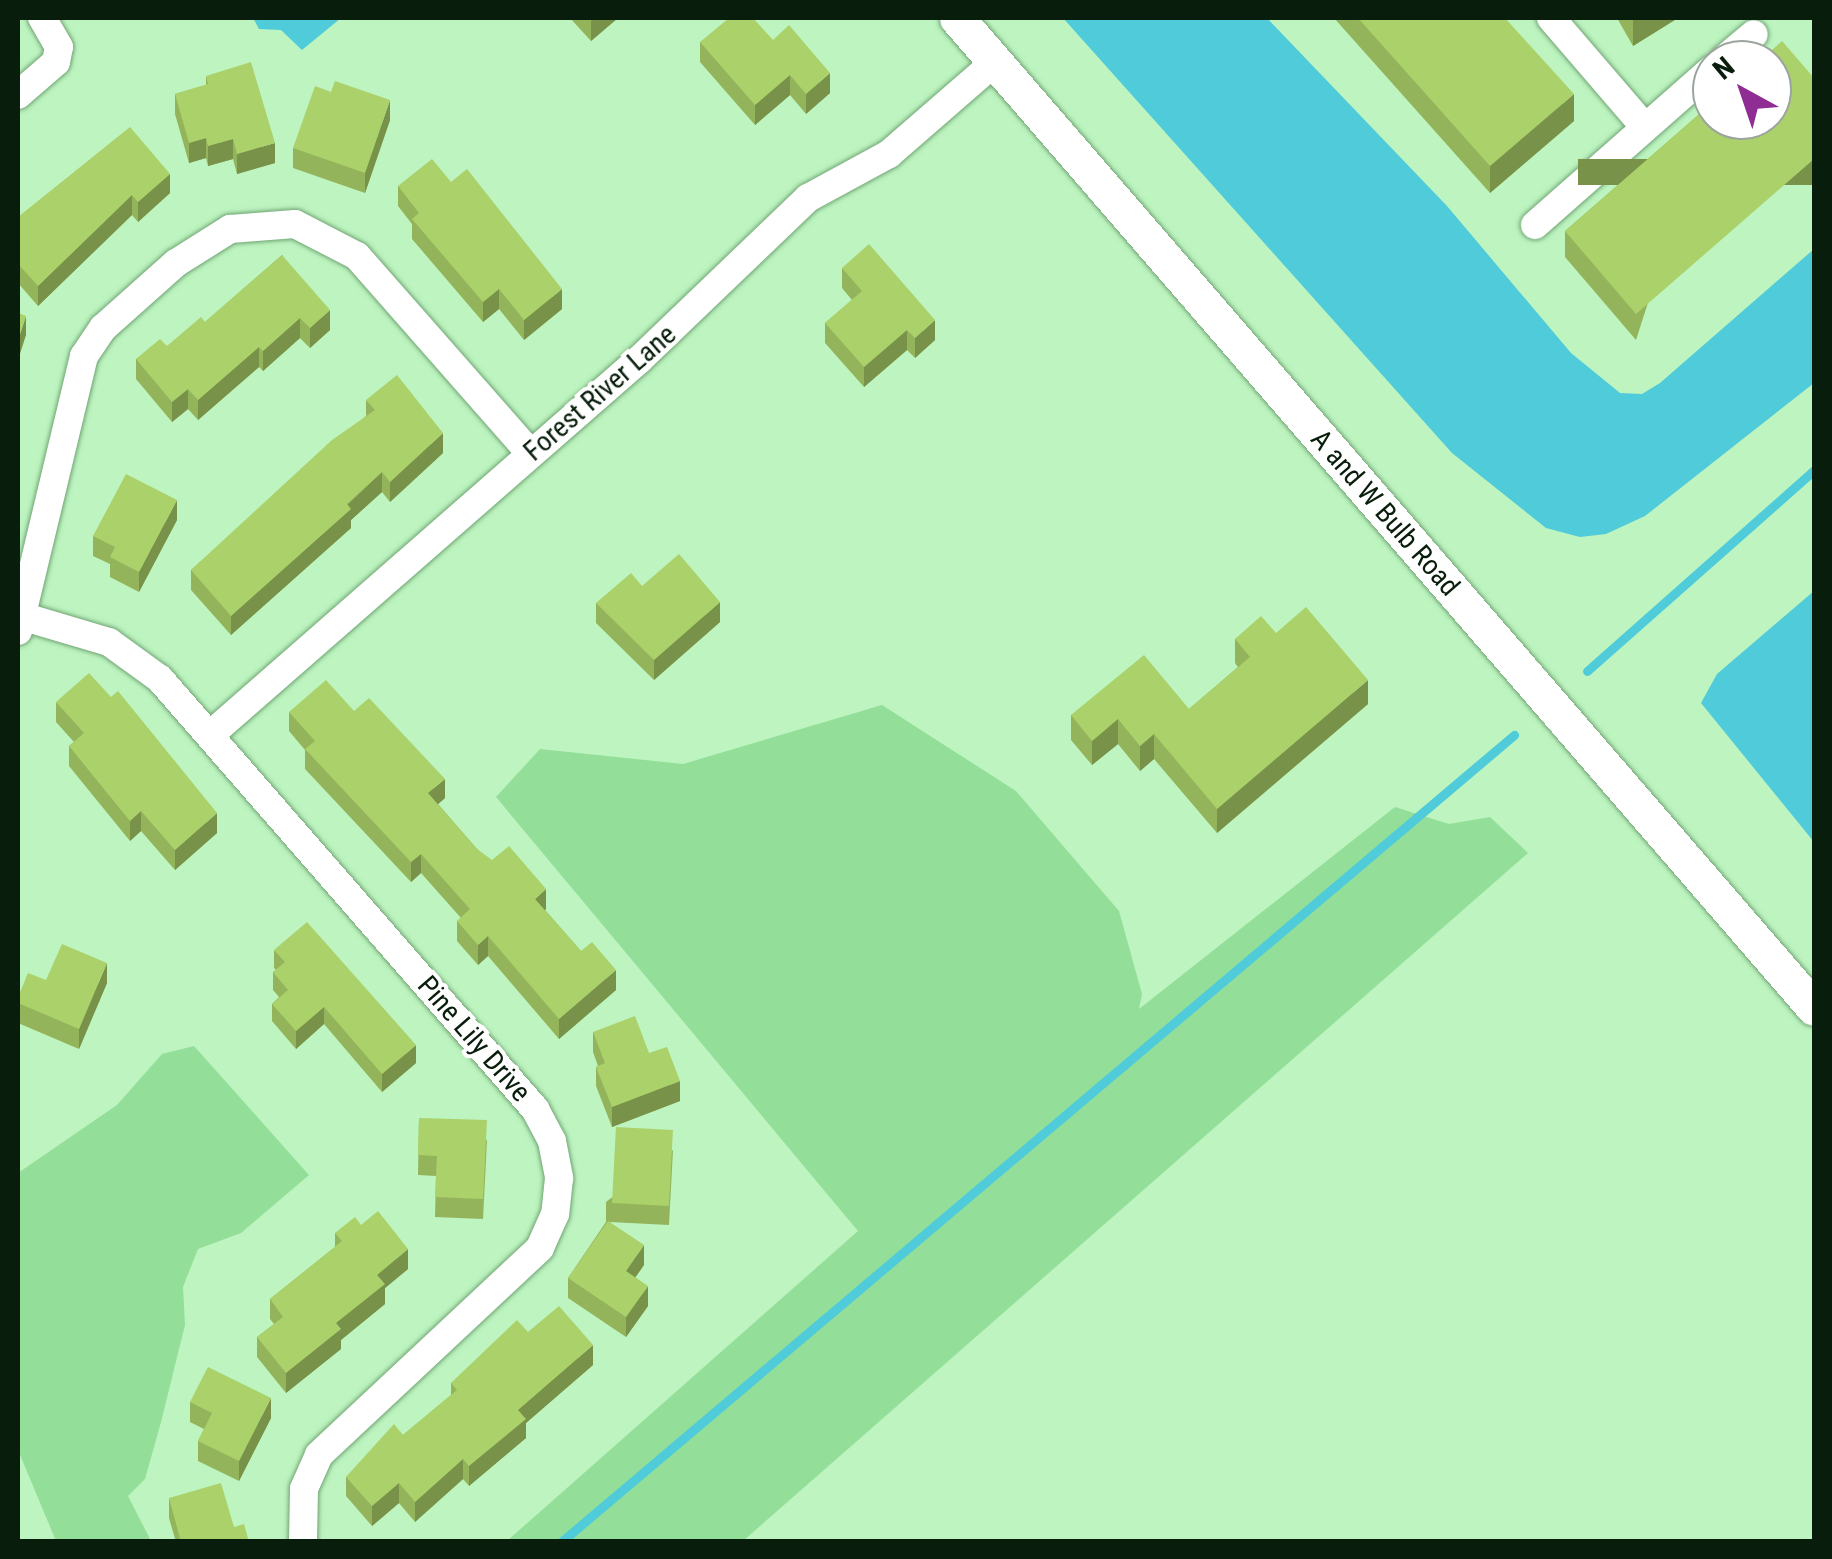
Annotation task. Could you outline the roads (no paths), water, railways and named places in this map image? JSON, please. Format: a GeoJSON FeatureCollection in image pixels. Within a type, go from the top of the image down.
{"type":"FeatureCollection","features":[{"type":"Feature","properties":{"kind":"street"},"geometry":{"type":"LineString","coordinates":[[18,96],[56,62],[59,48],[42,18]]}},
{"type":"Feature","properties":{"kind":"street","name":"A and W Bulb Road"},"geometry":{"type":"LineString","coordinates":[[956,18],[1814,1008]]}},
{"type":"Feature","properties":{"kind":"street"},"geometry":{"type":"LineString","coordinates":[[1550,18],[1644,126]]}},
{"type":"Feature","properties":{"kind":"street"},"geometry":{"type":"LineString","coordinates":[[1747,40],[1754,34]]}},
{"type":"Feature","properties":{"kind":"street","name":"Forest River Lane"},"geometry":{"type":"LineString","coordinates":[[210,735],[718,289],[808,198],[889,154],[995,62]]}},
{"type":"Feature","properties":{"kind":"street"},"geometry":{"type":"LineString","coordinates":[[1535,225],[1692,86]]}},
{"type":"Feature","properties":{"kind":"street"},"geometry":{"type":"LineString","coordinates":[[19,624],[84,356],[103,328],[176,263],[230,229],[296,224],[358,256],[530,454]]}},
{"type":"Feature","properties":{"kind":"street","name":"Pine Lily Drive"},"geometry":{"type":"LineString","coordinates":[[19,624],[137,658],[210,735],[535,1110],[552,1142],[559,1178],[555,1214],[540,1248],[516,1276],[341,1428],[318,1455],[304,1489],[303,1542]]}},
{"type":"Feature","properties":{"kind":"water"},"geometry":{"type":"Polygon","coordinates":[[[253,18],[341,18],[302,50],[281,30],[259,29],[253,18]]]}},
{"type":"Feature","properties":{"kind":"water"},"geometry":{"type":"Polygon","coordinates":[[[1063,18],[1267,18],[1447,206],[1571,353],[1620,393],[1642,394],[1660,383],[1814,249],[1814,383],[1645,516],[1606,534],[1580,537],[1546,528],[1452,453],[1063,18]]]}},
{"type":"Feature","properties":{"kind":"water"},"geometry":{"type":"Polygon","coordinates":[[[1814,591],[1814,842],[1701,703],[1717,674],[1814,591]]]}},
{"type":"Feature","properties":{"kind":"waterway"},"geometry":{"type":"LineString","coordinates":[[1587,671],[1814,470]]}},
{"type":"Feature","properties":{"kind":"waterway"},"geometry":{"type":"LineString","coordinates":[[561,1542],[1514,735]]}}]}
